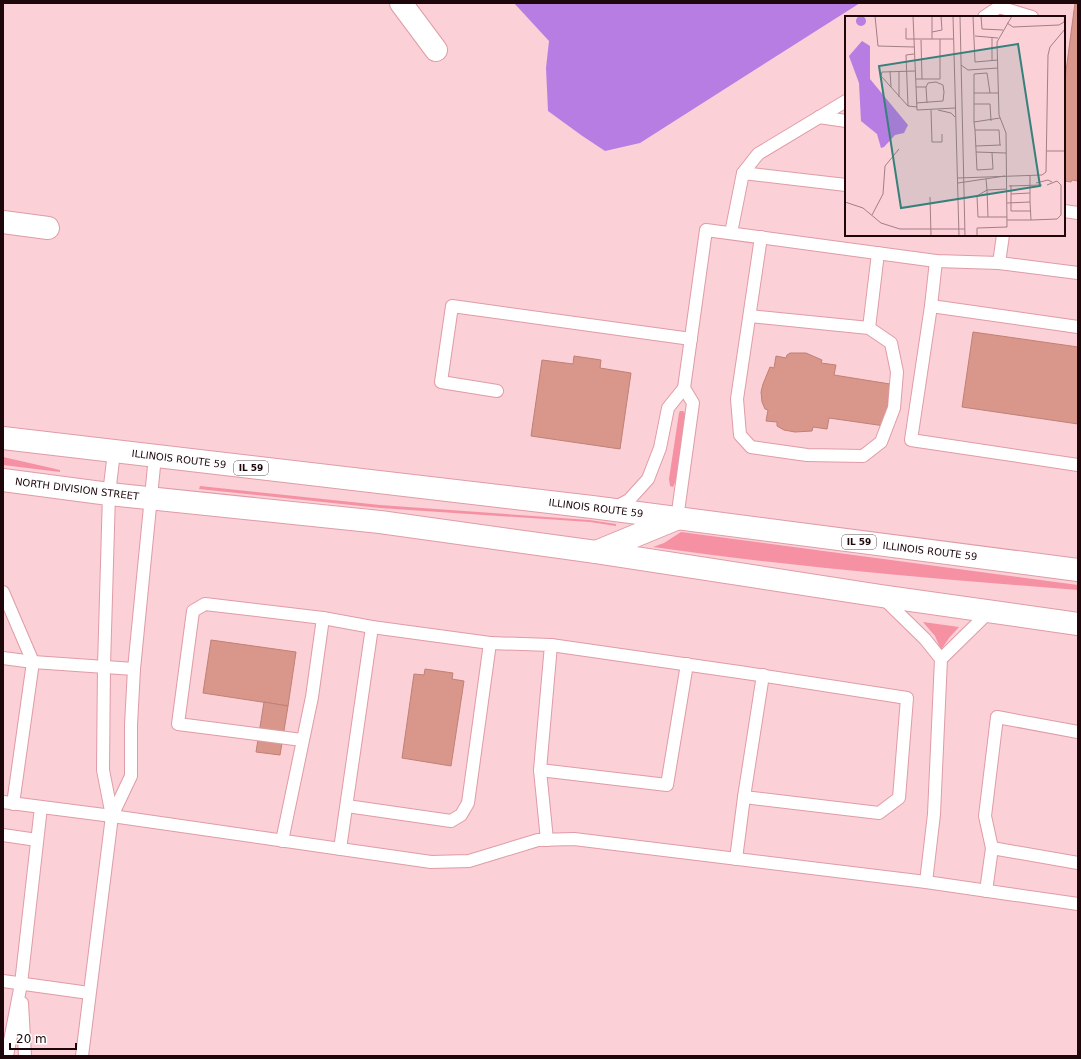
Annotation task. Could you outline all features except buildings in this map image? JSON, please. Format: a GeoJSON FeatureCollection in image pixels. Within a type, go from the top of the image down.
{"type":"FeatureCollection","features":[{"type":"Feature","properties":{"kind":"main road"},"geometry":{"type":"LineString","coordinates":[[401,3],[436,50]]}},
{"type":"Feature","properties":{"kind":"main road"},"geometry":{"type":"LineString","coordinates":[[3,222],[48,228]]}},
{"type":"Feature","properties":{"kind":"main road","name":"IL 59"},"geometry":{"type":"LineString","coordinates":[[3,438],[114,452]]}},
{"type":"Feature","properties":{"kind":"main road","name":"ILLINOIS ROUTE 59"},"geometry":{"type":"LineString","coordinates":[[114,452],[611,510],[1078,570]]}},
{"type":"Feature","properties":{"kind":"main road","name":"NORTH DIVISION STREET"},"geometry":{"type":"LineString","coordinates":[[3,480],[150,498]]}},
{"type":"Feature","properties":{"kind":"main road"},"geometry":{"type":"LineString","coordinates":[[150,498],[380,522],[596,552],[881,596],[1078,624]]}},
{"type":"Feature","properties":{"kind":"main road"},"geometry":{"type":"LineString","coordinates":[[596,552],[677,519]]}},
{"type":"Feature","properties":{"kind":"lane"},"geometry":{"type":"LineString","coordinates":[[986,16],[1000,7],[1029,16]]}},
{"type":"Feature","properties":{"kind":"lane"},"geometry":{"type":"LineString","coordinates":[[731,233],[743,173],[758,154],[845,102]]}},
{"type":"Feature","properties":{"kind":"lane"},"geometry":{"type":"LineString","coordinates":[[819,118],[845,121]]}},
{"type":"Feature","properties":{"kind":"lane"},"geometry":{"type":"LineString","coordinates":[[743,173],[845,185]]}},
{"type":"Feature","properties":{"kind":"lane"},"geometry":{"type":"LineString","coordinates":[[1065,211],[1078,212]]}},
{"type":"Feature","properties":{"kind":"lane"},"geometry":{"type":"LineString","coordinates":[[611,510],[629,500],[648,479],[660,448],[668,408],[684,388],[706,230],[936,260],[999,263],[1078,273]]}},
{"type":"Feature","properties":{"kind":"lane"},"geometry":{"type":"LineString","coordinates":[[999,263],[1003,236]]}},
{"type":"Feature","properties":{"kind":"lane"},"geometry":{"type":"LineString","coordinates":[[750,316],[869,328],[891,343],[897,372],[894,408],[881,442],[863,456],[808,455],[752,447],[740,435],[737,399],[761,237]]}},
{"type":"Feature","properties":{"kind":"lane"},"geometry":{"type":"LineString","coordinates":[[869,328],[878,253]]}},
{"type":"Feature","properties":{"kind":"lane"},"geometry":{"type":"LineString","coordinates":[[936,260],[931,306],[911,440],[1078,465]]}},
{"type":"Feature","properties":{"kind":"lane"},"geometry":{"type":"LineString","coordinates":[[497,391],[441,382],[452,306],[691,339]]}},
{"type":"Feature","properties":{"kind":"lane"},"geometry":{"type":"LineString","coordinates":[[931,306],[1078,327]]}},
{"type":"Feature","properties":{"kind":"lane"},"geometry":{"type":"LineString","coordinates":[[677,519],[694,403],[684,388]]}},
{"type":"Feature","properties":{"kind":"lane"},"geometry":{"type":"LineString","coordinates":[[82,1056],[112,816],[104,770],[104,666],[109,494],[114,452]]}},
{"type":"Feature","properties":{"kind":"lane"},"geometry":{"type":"LineString","coordinates":[[112,816],[131,776],[131,725],[134,669],[155,456]]}},
{"type":"Feature","properties":{"kind":"lane"},"geometry":{"type":"LineString","coordinates":[[3,592],[33,662],[8,803],[112,816],[431,862],[469,862],[538,840],[574,838],[926,882],[1078,904]]}},
{"type":"Feature","properties":{"kind":"lane"},"geometry":{"type":"LineString","coordinates":[[881,596],[925,639],[942,659]]}},
{"type":"Feature","properties":{"kind":"lane"},"geometry":{"type":"LineString","coordinates":[[302,740],[178,724],[193,611],[205,604],[323,618],[372,627],[490,643],[551,645],[763,675],[907,698],[899,798],[879,813],[744,797]]}},
{"type":"Feature","properties":{"kind":"lane"},"geometry":{"type":"LineString","coordinates":[[926,882],[934,814],[942,659],[989,612]]}},
{"type":"Feature","properties":{"kind":"lane"},"geometry":{"type":"LineString","coordinates":[[282,841],[312,697],[323,618]]}},
{"type":"Feature","properties":{"kind":"lane"},"geometry":{"type":"LineString","coordinates":[[340,849],[372,627]]}},
{"type":"Feature","properties":{"kind":"lane"},"geometry":{"type":"LineString","coordinates":[[347,806],[451,821],[461,815],[468,803],[490,643]]}},
{"type":"Feature","properties":{"kind":"lane"},"geometry":{"type":"LineString","coordinates":[[547,840],[540,770],[551,645]]}},
{"type":"Feature","properties":{"kind":"lane"},"geometry":{"type":"LineString","coordinates":[[3,658],[33,662],[134,669]]}},
{"type":"Feature","properties":{"kind":"lane"},"geometry":{"type":"LineString","coordinates":[[540,770],[667,785],[687,664]]}},
{"type":"Feature","properties":{"kind":"lane"},"geometry":{"type":"LineString","coordinates":[[736,859],[763,675]]}},
{"type":"Feature","properties":{"kind":"lane"},"geometry":{"type":"LineString","coordinates":[[986,891],[992,848],[985,816],[997,717],[1078,732]]}},
{"type":"Feature","properties":{"kind":"lane"},"geometry":{"type":"LineString","coordinates":[[7,1056],[21,984],[41,807]]}},
{"type":"Feature","properties":{"kind":"lane"},"geometry":{"type":"LineString","coordinates":[[3,835],[37,840]]}},
{"type":"Feature","properties":{"kind":"lane"},"geometry":{"type":"LineString","coordinates":[[992,848],[1078,863]]}},
{"type":"Feature","properties":{"kind":"lane"},"geometry":{"type":"LineString","coordinates":[[3,981],[89,993]]}},
{"type":"Feature","properties":{"kind":"lane"},"geometry":{"type":"LineString","coordinates":[[21,984],[25,1056]]}},
{"type":"Feature","properties":{"kind":"shaded area"},"geometry":{"type":"Polygon","coordinates":[[[514,3],[860,3],[640,143],[605,151],[548,111],[546,68],[549,41],[514,3]]]}},
{"type":"Feature","properties":{"kind":"shaded area"},"geometry":{"type":"Polygon","coordinates":[[[680,411],[685,413],[676,480],[673,487],[670,486],[669,479],[680,411]]]}},
{"type":"Feature","properties":{"kind":"shaded area"},"geometry":{"type":"Polygon","coordinates":[[[3,457],[60,470],[60,472],[3,465],[3,457]]]}},
{"type":"Feature","properties":{"kind":"shaded area"},"geometry":{"type":"Polygon","coordinates":[[[200,486],[380,505],[589,520],[616,524],[616,526],[590,522],[380,508],[199,489],[200,486]]]}},
{"type":"Feature","properties":{"kind":"shaded area"},"geometry":{"type":"Polygon","coordinates":[[[681,532],[1078,585],[1078,590],[865,572],[759,561],[653,547],[664,543],[681,532]]]}},
{"type":"Feature","properties":{"kind":"shaded area"},"geometry":{"type":"Polygon","coordinates":[[[923,622],[959,627],[941,650],[935,636],[923,622]]]}}]}
